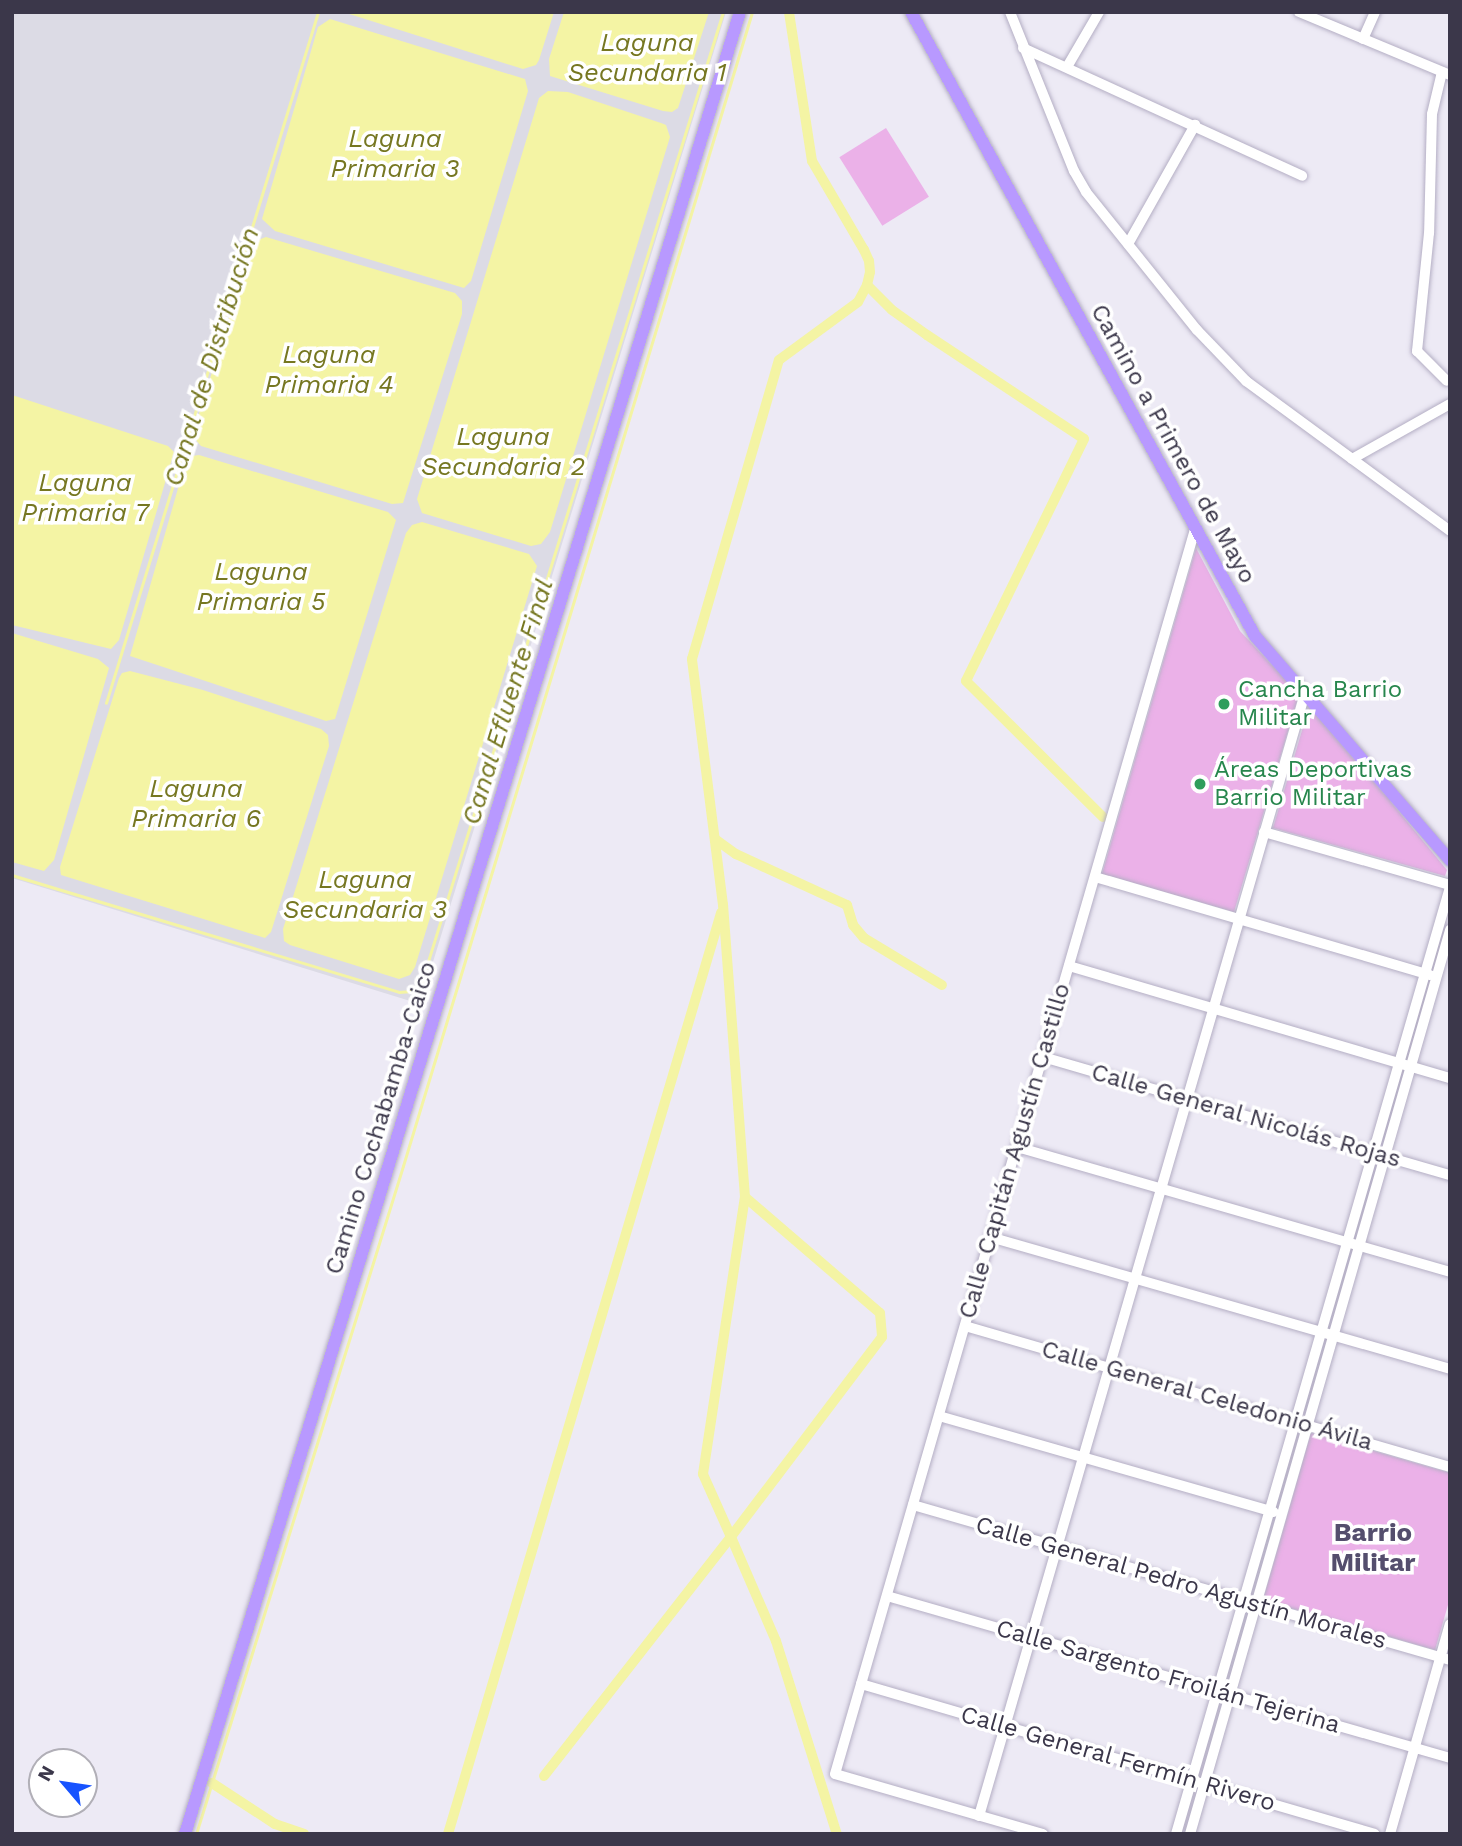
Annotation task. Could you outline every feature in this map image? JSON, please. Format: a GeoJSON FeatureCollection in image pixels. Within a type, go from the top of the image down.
{"type":"FeatureCollection","features":[{"type":"Feature","properties":{"kind":"main road","name":"Camino Cochabamba-Caico"},"geometry":{"type":"LineString","coordinates":[[185,1834],[740,12]]}},
{"type":"Feature","properties":{"kind":"main road","name":"Camino a Primero de Mayo"},"geometry":{"type":"LineString","coordinates":[[911,12],[1255,636],[1450,860]]}},
{"type":"Feature","properties":{"kind":"street"},"geometry":{"type":"LineString","coordinates":[[1010,12],[1074,171],[1086,192],[1220,356],[1246,382],[1450,531]]}},
{"type":"Feature","properties":{"kind":"street"},"geometry":{"type":"LineString","coordinates":[[1067,68],[1099,12]]}},
{"type":"Feature","properties":{"kind":"street"},"geometry":{"type":"LineString","coordinates":[[1299,12],[1446,74],[1432,114],[1429,233],[1417,351],[1447,381]]}},
{"type":"Feature","properties":{"kind":"street"},"geometry":{"type":"LineString","coordinates":[[1363,39],[1375,12]]}},
{"type":"Feature","properties":{"kind":"street"},"geometry":{"type":"LineString","coordinates":[[1023,48],[1302,176]]}},
{"type":"Feature","properties":{"kind":"street"},"geometry":{"type":"LineString","coordinates":[[1128,244],[1195,125]]}},
{"type":"Feature","properties":{"kind":"street"},"geometry":{"type":"LineString","coordinates":[[1352,459],[1450,404]]}},
{"type":"Feature","properties":{"kind":"street","name":"Calle Capitán Agustín Castillo"},"geometry":{"type":"LineString","coordinates":[[979,1816],[835,1774],[1195,529]]}},
{"type":"Feature","properties":{"kind":"street"},"geometry":{"type":"LineString","coordinates":[[1043,1834],[979,1816],[1305,693]]}},
{"type":"Feature","properties":{"kind":"street"},"geometry":{"type":"LineString","coordinates":[[1177,1834],[1450,886],[1264,832]]}},
{"type":"Feature","properties":{"kind":"street"},"geometry":{"type":"LineString","coordinates":[[1095,877],[1436,977]]}},
{"type":"Feature","properties":{"kind":"street"},"geometry":{"type":"LineString","coordinates":[[1190,1834],[1450,930]]}},
{"type":"Feature","properties":{"kind":"street"},"geometry":{"type":"LineString","coordinates":[[1069,966],[1450,1078]]}},
{"type":"Feature","properties":{"kind":"street","name":"Calle General Nicolás Rojas"},"geometry":{"type":"LineString","coordinates":[[1043,1057],[1450,1175]]}},
{"type":"Feature","properties":{"kind":"street"},"geometry":{"type":"LineString","coordinates":[[1017,1147],[1450,1272]]}},
{"type":"Feature","properties":{"kind":"street"},"geometry":{"type":"LineString","coordinates":[[990,1237],[1450,1369]]}},
{"type":"Feature","properties":{"kind":"street","name":"Calle General Celedonio Ávila"},"geometry":{"type":"LineString","coordinates":[[965,1326],[1450,1467]]}},
{"type":"Feature","properties":{"kind":"street"},"geometry":{"type":"LineString","coordinates":[[939,1416],[1282,1515]]}},
{"type":"Feature","properties":{"kind":"street","name":"Calle General Pedro Agustín Morales"},"geometry":{"type":"LineString","coordinates":[[913,1505],[1445,1659]]}},
{"type":"Feature","properties":{"kind":"street","name":"Calle Sargento Froilán Tejerina"},"geometry":{"type":"LineString","coordinates":[[887,1596],[1450,1758]]}},
{"type":"Feature","properties":{"kind":"street"},"geometry":{"type":"LineString","coordinates":[[1390,1834],[1414,1747],[1445,1659],[1450,1624]]}},
{"type":"Feature","properties":{"kind":"street","name":"Calle General Fermín Rivero"},"geometry":{"type":"LineString","coordinates":[[861,1684],[1376,1834]]}},
{"type":"Feature","properties":{"kind":"shaded area"},"geometry":{"type":"Polygon","coordinates":[[[12,12],[726,12],[420,1004],[12,878],[12,12]]]}},
{"type":"Feature","properties":{"kind":"shaded area"},"geometry":{"type":"Polygon","coordinates":[[[886,128],[929,197],[882,226],[839,157],[886,128]]]}},
{"type":"Feature","properties":{"kind":"shaded area","name":"Áreas Deportivas Barrio Militar"},"geometry":{"type":"Polygon","coordinates":[[[1196,548],[1240,631],[1299,694],[1234,912],[1102,874],[1196,548]]]}},
{"type":"Feature","properties":{"kind":"shaded area","name":"Áreas Deportivas Barrio Militar"},"geometry":{"type":"Polygon","coordinates":[[[1309,707],[1384,794],[1391,797],[1390,801],[1447,870],[1445,876],[1273,828],[1309,707]]]}},
{"type":"Feature","properties":{"kind":"shaded area"},"geometry":{"type":"Polygon","coordinates":[[[1311,1433],[1450,1473],[1450,1598],[1435,1650],[1263,1600],[1311,1433]]]}},
{"type":"Feature","properties":{"kind":"water"},"geometry":{"type":"Polygon","coordinates":[[[343,12],[554,12],[539,60],[536,65],[523,69],[343,12]]]}},
{"type":"Feature","properties":{"kind":"water","name":"Laguna Secundaria 1"},"geometry":{"type":"Polygon","coordinates":[[[564,12],[709,12],[678,108],[672,112],[663,111],[550,76],[549,59],[564,12]]]}},
{"type":"Feature","properties":{"kind":"water","name":"Laguna Primaria 3"},"geometry":{"type":"Polygon","coordinates":[[[330,19],[525,79],[528,91],[471,281],[464,288],[275,231],[262,219],[318,27],[330,19]]]}},
{"type":"Feature","properties":{"kind":"water","name":"Laguna Secundaria 2"},"geometry":{"type":"Polygon","coordinates":[[[548,91],[568,92],[661,123],[666,125],[670,137],[550,532],[541,544],[531,546],[422,513],[417,499],[539,98],[548,91]]]}},
{"type":"Feature","properties":{"kind":"water","name":"Laguna Primaria 4"},"geometry":{"type":"Polygon","coordinates":[[[266,237],[455,293],[462,301],[462,314],[403,503],[392,504],[201,446],[194,438],[193,433],[250,250],[253,242],[266,237]]]}},
{"type":"Feature","properties":{"kind":"water","name":"Laguna Primaria 7"},"geometry":{"type":"Polygon","coordinates":[[[12,395],[168,446],[174,452],[119,640],[111,649],[12,625],[12,395]]]}},
{"type":"Feature","properties":{"kind":"water","name":"Laguna Primaria 5"},"geometry":{"type":"Polygon","coordinates":[[[199,455],[388,512],[396,520],[335,719],[326,721],[130,656],[185,464],[192,456],[199,455]]]}},
{"type":"Feature","properties":{"kind":"water","name":"Laguna Secundaria 3"},"geometry":{"type":"Polygon","coordinates":[[[422,522],[529,554],[537,566],[415,967],[410,975],[399,979],[290,945],[284,941],[283,929],[406,533],[412,525],[422,522]]]}},
{"type":"Feature","properties":{"kind":"water"},"geometry":{"type":"Polygon","coordinates":[[[12,633],[98,659],[109,668],[54,860],[44,871],[12,862],[12,633]]]}},
{"type":"Feature","properties":{"kind":"water","name":"Laguna Primaria 6"},"geometry":{"type":"Polygon","coordinates":[[[130,671],[203,690],[321,729],[328,735],[329,746],[271,932],[265,938],[61,875],[60,867],[119,678],[122,673],[130,671]]]}},
{"type":"Feature","properties":{"kind":"waterway","name":"Canal de Distribución"},"geometry":{"type":"LineString","coordinates":[[106,703],[318,12]]}},
{"type":"Feature","properties":{"kind":"waterway","name":"Canal Efluente Final"},"geometry":{"type":"LineString","coordinates":[[12,875],[399,992],[411,991],[421,984],[723,12]]}},
{"type":"Feature","properties":{"kind":"waterway"},"geometry":{"type":"LineString","coordinates":[[196,1834],[403,1166],[752,12]]}},
{"type":"Feature","properties":{"kind":"waterway"},"geometry":{"type":"LineString","coordinates":[[544,1776],[731,1537],[703,1474],[745,1197],[723,905],[692,659],[779,360],[858,302],[870,272],[864,250],[812,161],[789,12]]}},
{"type":"Feature","properties":{"kind":"waterway"},"geometry":{"type":"LineString","coordinates":[[867,285],[892,310],[927,335],[1084,439],[966,681],[1103,817]]}},
{"type":"Feature","properties":{"kind":"waterway"},"geometry":{"type":"LineString","coordinates":[[715,839],[736,854],[847,905],[853,925],[864,938],[942,985]]}},
{"type":"Feature","properties":{"kind":"waterway"},"geometry":{"type":"LineString","coordinates":[[448,1834],[721,913]]}},
{"type":"Feature","properties":{"kind":"waterway"},"geometry":{"type":"LineString","coordinates":[[745,1197],[880,1313],[882,1337],[731,1537],[776,1641],[837,1834]]}},
{"type":"Feature","properties":{"kind":"waterway"},"geometry":{"type":"LineString","coordinates":[[212,1783],[275,1824],[304,1834]]}},
{"type":"Feature","properties":{"kind":"place","name":"Cancha Barrio Militar"},"geometry":{"type":"Point","coordinates":[1224,704]}},
{"type":"Feature","properties":{"kind":"place","name":"Áreas Deportivas Barrio Militar"},"geometry":{"type":"Point","coordinates":[1200,784]}},
{"type":"Feature","properties":{"kind":"district","name":"Barrio Militar"},"geometry":{"type":"Point","coordinates":[1373,1548]}}]}
